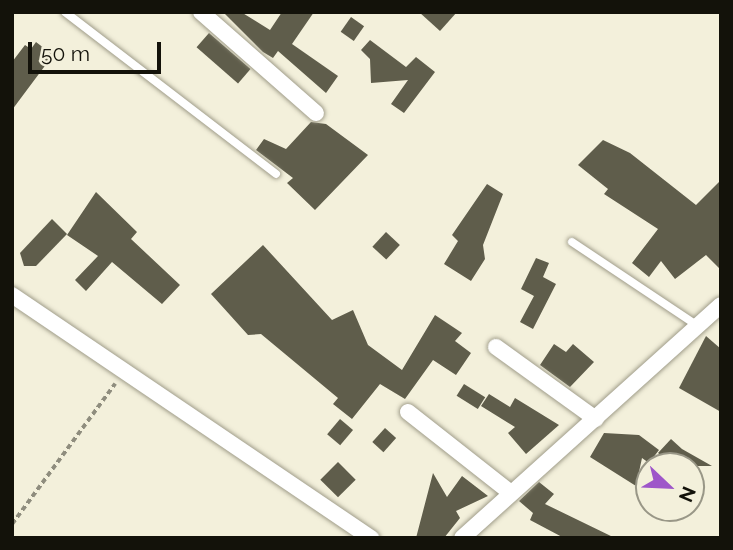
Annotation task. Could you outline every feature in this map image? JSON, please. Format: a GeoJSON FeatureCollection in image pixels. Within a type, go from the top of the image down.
{"type":"FeatureCollection","features":[{"type":"Feature","properties":{"kind":"street"},"geometry":{"type":"LineString","coordinates":[[201,12],[316,113]]}},
{"type":"Feature","properties":{"kind":"street"},"geometry":{"type":"LineString","coordinates":[[12,295],[123,375],[371,538]]}},
{"type":"Feature","properties":{"kind":"street"},"geometry":{"type":"LineString","coordinates":[[462,538],[721,305]]}},
{"type":"Feature","properties":{"kind":"street"},"geometry":{"type":"LineString","coordinates":[[496,347],[596,419]]}},
{"type":"Feature","properties":{"kind":"street"},"geometry":{"type":"LineString","coordinates":[[408,412],[511,493]]}},
{"type":"Feature","properties":{"kind":"lane"},"geometry":{"type":"LineString","coordinates":[[65,12],[276,174]]}},
{"type":"Feature","properties":{"kind":"lane"},"geometry":{"type":"LineString","coordinates":[[572,242],[698,326]]}},
{"type":"Feature","properties":{"kind":"path"},"geometry":{"type":"LineString","coordinates":[[12,524],[123,375]]}},
{"type":"Feature","properties":{"kind":"building"},"geometry":{"type":"Polygon","coordinates":[[[223,12],[241,12],[270,30],[282,12],[314,12],[292,44],[338,76],[326,93],[278,51],[273,58],[263,52],[223,12]]]}},
{"type":"Feature","properties":{"kind":"building"},"geometry":{"type":"Polygon","coordinates":[[[419,12],[457,12],[440,31],[419,12]]]}},
{"type":"Feature","properties":{"kind":"building"},"geometry":{"type":"Polygon","coordinates":[[[351,17],[364,26],[354,41],[341,32],[351,17]]]}},
{"type":"Feature","properties":{"kind":"building"},"geometry":{"type":"Polygon","coordinates":[[[209,33],[251,69],[238,83],[197,47],[209,33]]]}},
{"type":"Feature","properties":{"kind":"building"},"geometry":{"type":"Polygon","coordinates":[[[370,40],[406,67],[416,57],[435,72],[404,113],[391,104],[408,80],[371,83],[370,59],[361,50],[370,40]]]}},
{"type":"Feature","properties":{"kind":"building"},"geometry":{"type":"Polygon","coordinates":[[[36,42],[53,55],[12,110],[12,62],[25,45],[31,49],[36,42]]]}},
{"type":"Feature","properties":{"kind":"building"},"geometry":{"type":"Polygon","coordinates":[[[311,122],[326,124],[368,155],[315,210],[287,183],[293,178],[256,150],[264,139],[286,149],[311,122]]]}},
{"type":"Feature","properties":{"kind":"building"},"geometry":{"type":"Polygon","coordinates":[[[603,140],[630,153],[696,205],[721,180],[721,270],[706,255],[675,279],[661,261],[649,277],[632,263],[658,229],[604,194],[608,189],[578,165],[603,140]]]}},
{"type":"Feature","properties":{"kind":"building"},"geometry":{"type":"Polygon","coordinates":[[[487,184],[503,194],[483,245],[485,259],[471,281],[444,264],[458,241],[452,235],[487,184]]]}},
{"type":"Feature","properties":{"kind":"building"},"geometry":{"type":"Polygon","coordinates":[[[96,192],[137,232],[131,239],[180,285],[162,304],[112,262],[86,291],[75,280],[98,256],[67,235],[96,192]]]}},
{"type":"Feature","properties":{"kind":"building"},"geometry":{"type":"Polygon","coordinates":[[[52,219],[67,234],[36,266],[24,266],[20,253],[52,219]]]}},
{"type":"Feature","properties":{"kind":"building"},"geometry":{"type":"Polygon","coordinates":[[[386,232],[400,245],[386,260],[372,247],[386,232]]]}},
{"type":"Feature","properties":{"kind":"building"},"geometry":{"type":"Polygon","coordinates":[[[263,245],[332,320],[353,310],[368,345],[402,370],[435,315],[462,333],[455,341],[471,353],[456,375],[433,360],[405,399],[380,384],[352,419],[333,404],[338,398],[261,334],[248,335],[211,294],[263,245]]]}},
{"type":"Feature","properties":{"kind":"building"},"geometry":{"type":"Polygon","coordinates":[[[536,258],[549,263],[543,277],[556,284],[533,329],[520,322],[534,296],[521,289],[536,258]]]}},
{"type":"Feature","properties":{"kind":"building"},"geometry":{"type":"Polygon","coordinates":[[[706,336],[721,349],[721,412],[679,388],[706,336]]]}},
{"type":"Feature","properties":{"kind":"building"},"geometry":{"type":"Polygon","coordinates":[[[554,344],[566,352],[573,344],[594,362],[570,387],[540,365],[554,344]]]}},
{"type":"Feature","properties":{"kind":"building"},"geometry":{"type":"Polygon","coordinates":[[[464,384],[485,397],[478,409],[457,396],[464,384]]]}},
{"type":"Feature","properties":{"kind":"building"},"geometry":{"type":"Polygon","coordinates":[[[489,394],[510,407],[515,398],[559,425],[526,454],[508,433],[515,427],[481,406],[489,394]]]}},
{"type":"Feature","properties":{"kind":"building"},"geometry":{"type":"Polygon","coordinates":[[[340,419],[353,430],[340,445],[327,434],[340,419]]]}},
{"type":"Feature","properties":{"kind":"building"},"geometry":{"type":"Polygon","coordinates":[[[385,428],[396,438],[383,452],[372,442],[385,428]]]}},
{"type":"Feature","properties":{"kind":"building"},"geometry":{"type":"Polygon","coordinates":[[[604,433],[639,435],[659,450],[635,452],[635,485],[590,457],[604,433]]]}},
{"type":"Feature","properties":{"kind":"building"},"geometry":{"type":"Polygon","coordinates":[[[671,439],[687,452],[659,452],[671,439]]]}},
{"type":"Feature","properties":{"kind":"building"},"geometry":{"type":"Polygon","coordinates":[[[338,462],[356,480],[338,497],[320,480],[338,462]]]}},
{"type":"Feature","properties":{"kind":"building"},"geometry":{"type":"Polygon","coordinates":[[[433,473],[447,497],[462,476],[488,496],[456,511],[460,518],[444,538],[416,538],[433,473]]]}},
{"type":"Feature","properties":{"kind":"building"},"geometry":{"type":"Polygon","coordinates":[[[539,482],[554,494],[545,504],[615,538],[564,538],[530,520],[533,513],[519,501],[539,482]]]}}]}
